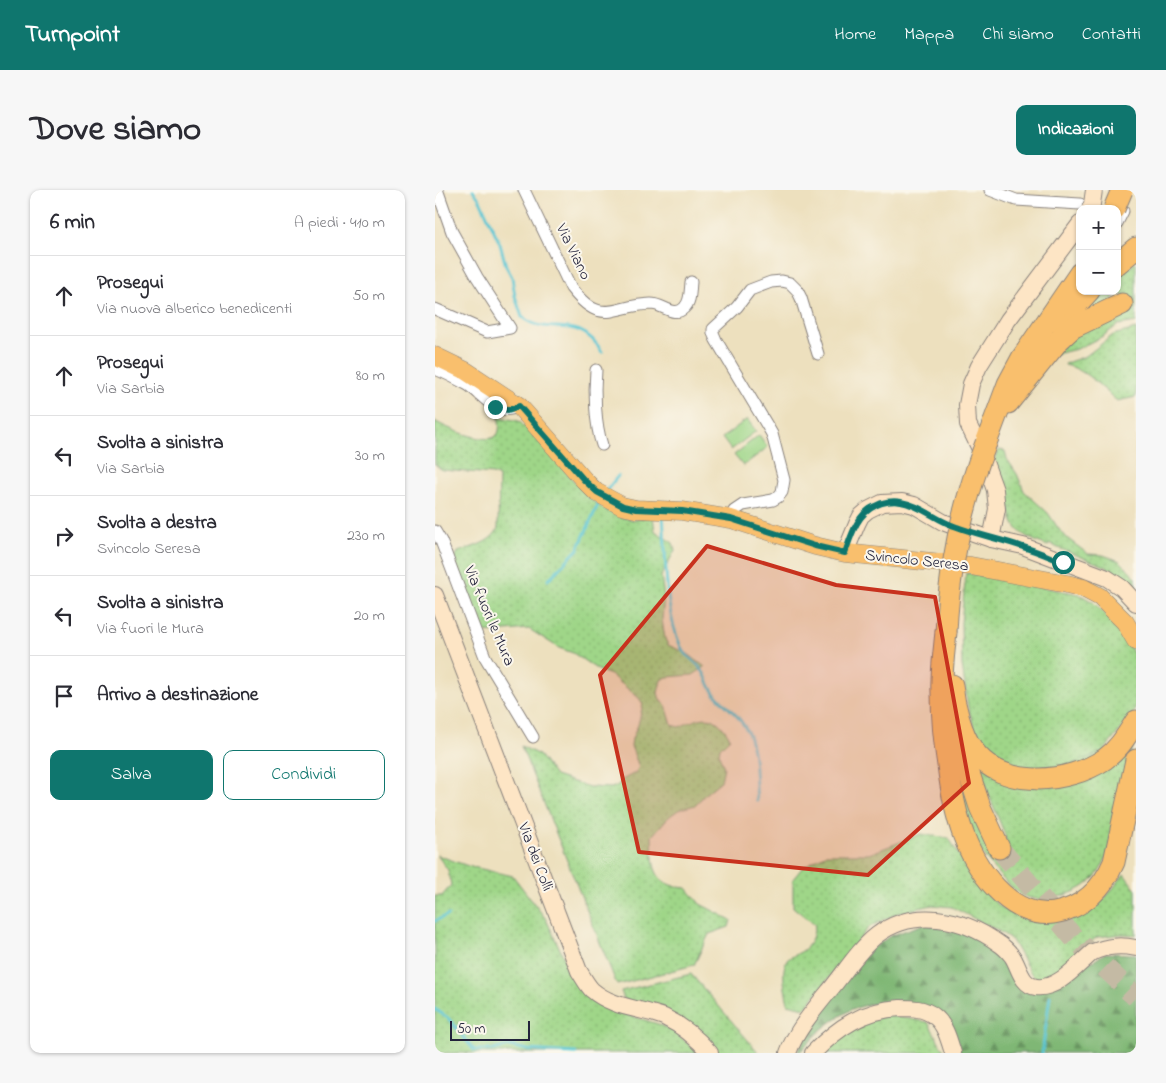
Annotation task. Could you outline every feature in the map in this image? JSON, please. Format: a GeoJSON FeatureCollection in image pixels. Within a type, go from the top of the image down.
{"type":"FeatureCollection","features":[{"type":"Feature","properties":{"kind":"highway"},"geometry":{"type":"LineString","coordinates":[[1121,261],[1136,248]]}},
{"type":"Feature","properties":{"kind":"highway"},"geometry":{"type":"LineString","coordinates":[[1076,288],[1022,358],[1008,384],[966,504],[952,567],[941,692],[949,774],[954,806],[961,830],[972,855],[988,879],[1018,906],[1038,913],[1047,914],[1063,911],[1077,906],[1091,895],[1109,873],[1114,862],[1136,760]]}},
{"type":"Feature","properties":{"kind":"highway"},"geometry":{"type":"LineString","coordinates":[[997,417],[1059,340],[1072,328],[1121,304]]}},
{"type":"Feature","properties":{"kind":"highway"},"geometry":{"type":"LineString","coordinates":[[946,632],[953,698],[963,729],[972,749],[995,770],[1013,776],[1031,778],[1053,778],[1081,771],[1106,758],[1115,750],[1136,721]]}},
{"type":"Feature","properties":{"kind":"highway"},"geometry":{"type":"LineString","coordinates":[[946,632],[946,690],[953,725],[967,773],[999,848]]}},
{"type":"Feature","properties":{"kind":"main road","name":"Svincolo Seresa"},"geometry":{"type":"LineString","coordinates":[[435,356],[466,370],[519,406],[584,480],[597,492],[610,500],[636,509],[682,511],[731,519],[815,546],[845,553],[971,566],[1083,588],[1100,597],[1125,622],[1136,641]]}},
{"type":"Feature","properties":{"kind":"street"},"geometry":{"type":"LineString","coordinates":[[524,190],[530,203]]}},
{"type":"Feature","properties":{"kind":"street"},"geometry":{"type":"LineString","coordinates":[[530,203],[532,190]]}},
{"type":"Feature","properties":{"kind":"street"},"geometry":{"type":"LineString","coordinates":[[990,190],[1016,200],[1102,198],[1119,205],[1121,199],[1115,190]]}},
{"type":"Feature","properties":{"kind":"street"},"geometry":{"type":"LineString","coordinates":[[435,309],[487,332],[509,328],[452,232],[438,192]]}},
{"type":"Feature","properties":{"kind":"street","name":"Via Viano"},"geometry":{"type":"LineString","coordinates":[[530,203],[544,228],[571,288],[579,299],[591,308],[607,312],[653,304],[671,311],[678,311],[684,309],[690,299],[691,282]]}},
{"type":"Feature","properties":{"kind":"street"},"geometry":{"type":"LineString","coordinates":[[991,538],[997,508],[995,490],[985,460],[968,424],[967,406],[971,384],[979,366],[1008,320],[1072,242]]}},
{"type":"Feature","properties":{"kind":"street"},"geometry":{"type":"LineString","coordinates":[[731,519],[734,511],[743,505],[773,500],[778,497],[782,492],[784,480],[772,434],[713,334],[713,329],[737,307],[751,290],[771,282],[782,281],[790,283],[797,290],[801,298],[818,354]]}},
{"type":"Feature","properties":{"kind":"street"},"geometry":{"type":"LineString","coordinates":[[435,369],[468,385],[495,407],[508,410],[519,406]]}},
{"type":"Feature","properties":{"kind":"street"},"geometry":{"type":"LineString","coordinates":[[596,370],[596,400],[599,437],[602,445]]}},
{"type":"Feature","properties":{"kind":"street"},"geometry":{"type":"LineString","coordinates":[[845,553],[861,516],[874,506],[889,502],[902,502],[914,505],[943,522],[991,538],[1023,546],[1107,578],[1121,588],[1136,603]]}},
{"type":"Feature","properties":{"kind":"street","name":"Via fuori le Mura"},"geometry":{"type":"LineString","coordinates":[[435,531],[441,541],[485,657],[533,738]]}},
{"type":"Feature","properties":{"kind":"street","name":"Via dei Colli"},"geometry":{"type":"LineString","coordinates":[[435,595],[579,971],[591,988],[602,997],[670,1020],[691,1035],[710,1053]]}},
{"type":"Feature","properties":{"kind":"street"},"geometry":{"type":"LineString","coordinates":[[788,1053],[791,1044],[821,1000],[858,954],[877,935],[899,924],[930,917],[968,927],[1005,948],[1011,955],[1024,980],[1032,986],[1042,988],[1055,983],[1099,949],[1115,946],[1136,948]]}},
{"type":"Feature","properties":{"kind":"street"},"geometry":{"type":"LineString","coordinates":[[813,1053],[837,1030],[853,1020],[888,1009],[915,1008],[935,1016],[944,1028],[953,1053]]}},
{"type":"Feature","properties":{"kind":"highlighted area"},"geometry":{"type":"Polygon","coordinates":[[[707,546],[836,585],[935,597],[969,783],[868,875],[639,852],[600,675],[707,546]]]}},
{"type":"Feature","properties":{"kind":"green space"},"geometry":{"type":"Polygon","coordinates":[[[1136,262],[1136,322],[1118,325],[1103,336],[1077,349],[1051,355],[1125,297],[1121,294],[1121,274],[1136,262]]]}},
{"type":"Feature","properties":{"kind":"green space"},"geometry":{"type":"Polygon","coordinates":[[[1095,295],[1112,295],[1114,300],[1071,321],[1095,295]]]}},
{"type":"Feature","properties":{"kind":"green space"},"geometry":{"type":"Polygon","coordinates":[[[1136,329],[1136,397],[1117,401],[1079,370],[1065,365],[1086,356],[1113,335],[1136,329]]]}},
{"type":"Feature","properties":{"kind":"green space"},"geometry":{"type":"Polygon","coordinates":[[[499,417],[519,421],[589,498],[604,509],[620,517],[634,520],[653,516],[655,531],[673,543],[675,550],[661,576],[664,597],[662,619],[665,639],[668,645],[688,654],[705,667],[693,675],[667,677],[661,680],[658,693],[660,700],[666,705],[672,725],[679,727],[695,720],[708,718],[719,723],[730,738],[720,748],[719,755],[724,767],[721,781],[705,794],[696,805],[675,812],[652,836],[654,865],[660,878],[666,883],[687,888],[700,904],[731,920],[729,927],[709,934],[694,965],[617,985],[521,746],[539,755],[555,776],[589,787],[611,788],[617,786],[622,780],[635,773],[639,767],[631,746],[643,704],[639,698],[611,675],[598,670],[573,653],[559,648],[529,629],[482,633],[456,566],[455,558],[458,552],[492,537],[498,528],[499,477],[493,474],[442,470],[435,464],[435,421],[447,428],[475,437],[491,438],[499,432],[499,417]]]}},
{"type":"Feature","properties":{"kind":"green space"},"geometry":{"type":"Polygon","coordinates":[[[747,419],[756,431],[731,450],[722,438],[747,419]]]}},
{"type":"Feature","properties":{"kind":"green space"},"geometry":{"type":"Polygon","coordinates":[[[759,435],[768,447],[743,466],[734,455],[759,435]]]}},
{"type":"Feature","properties":{"kind":"green space"},"geometry":{"type":"Polygon","coordinates":[[[999,450],[1005,451],[1007,459],[1017,474],[1024,491],[1048,513],[1068,539],[1088,554],[1103,555],[1120,561],[1136,577],[1136,588],[1107,567],[1050,543],[1048,546],[1020,532],[1010,513],[1005,488],[994,462],[999,450]]]}},
{"type":"Feature","properties":{"kind":"green space"},"geometry":{"type":"Polygon","coordinates":[[[966,573],[1079,594],[1093,602],[1122,631],[1136,659],[1136,703],[1134,712],[1104,751],[1076,766],[1017,770],[1003,765],[987,751],[976,734],[968,707],[962,665],[961,623],[966,573]]]}},
{"type":"Feature","properties":{"kind":"green space"},"geometry":{"type":"Polygon","coordinates":[[[1134,740],[1113,838],[1099,872],[1081,888],[1053,898],[1030,898],[1014,889],[992,867],[975,841],[963,804],[959,773],[1007,846],[1005,835],[985,785],[978,759],[1022,783],[1134,740]]]}},
{"type":"Feature","properties":{"kind":"green space"},"geometry":{"type":"Polygon","coordinates":[[[921,834],[949,838],[969,871],[993,900],[1008,911],[1024,918],[1043,921],[1085,914],[1104,899],[1124,874],[1136,890],[1136,935],[1123,934],[1097,937],[1051,976],[1042,979],[1036,978],[1030,972],[1012,940],[1002,933],[952,907],[932,905],[898,913],[869,927],[805,1008],[788,1004],[784,982],[785,965],[788,959],[808,946],[812,939],[815,925],[793,907],[793,879],[802,868],[826,854],[869,854],[921,834]]]}},
{"type":"Feature","properties":{"kind":"green space"},"geometry":{"type":"Polygon","coordinates":[[[437,855],[468,866],[513,876],[546,919],[572,975],[592,1002],[608,1009],[658,1024],[675,1032],[698,1053],[435,1053],[435,896],[442,896],[451,885],[448,870],[437,855]]]}},
{"type":"Feature","properties":{"kind":"green space"},"geometry":{"type":"Polygon","coordinates":[[[924,924],[967,934],[987,943],[1004,957],[1022,988],[1095,960],[1105,953],[1136,954],[1136,1053],[960,1053],[948,1021],[889,1002],[852,1009],[822,1029],[799,1053],[798,1051],[824,1006],[870,950],[890,936],[924,924]]]}},
{"type":"Feature","properties":{"kind":"green space"},"geometry":{"type":"Polygon","coordinates":[[[691,974],[759,1053],[719,1053],[715,1047],[624,999],[621,991],[691,974]]]}},
{"type":"Feature","properties":{"kind":"green space"},"geometry":{"type":"Polygon","coordinates":[[[886,1015],[928,1022],[945,1053],[821,1053],[843,1032],[886,1015]]]}},
{"type":"Feature","properties":{"kind":"waterway"},"geometry":{"type":"LineString","coordinates":[[473,190],[480,200],[500,244],[506,266],[512,277],[515,296],[522,317],[532,323],[543,326],[563,327],[583,332],[593,340],[602,352]]}},
{"type":"Feature","properties":{"kind":"waterway"},"geometry":{"type":"LineString","coordinates":[[606,491],[618,476]]}},
{"type":"Feature","properties":{"kind":"waterway"},"geometry":{"type":"LineString","coordinates":[[548,580],[578,549],[600,500]]}},
{"type":"Feature","properties":{"kind":"waterway"},"geometry":{"type":"LineString","coordinates":[[663,516],[668,599],[675,632],[681,647],[701,669],[714,693],[737,716],[748,733],[754,757],[757,801]]}},
{"type":"Feature","properties":{"kind":"waterway"},"geometry":{"type":"LineString","coordinates":[[435,921],[448,915]]}},
{"type":"Feature","properties":{"kind":"waterway"},"geometry":{"type":"LineString","coordinates":[[1042,1053],[1050,996]]}},
{"type":"Feature","properties":{"kind":"waterway"},"geometry":{"type":"LineString","coordinates":[[435,1009],[448,1018],[474,1050],[493,1050],[510,1046],[528,1050],[576,1053]]}},
{"type":"Feature","properties":{"kind":"tunnel"},"geometry":{"type":"LineString","coordinates":[[999,848],[1073,937],[1136,997]]}},
{"type":"Feature","properties":{"kind":"route"},"geometry":{"type":"LineString","coordinates":[[495,407],[508,410],[519,406],[584,480],[597,492],[623,506],[636,509],[709,514],[742,522],[815,546],[845,553],[861,516],[874,506],[897,501],[914,505],[943,522],[956,527],[1023,546],[1063,562]]}}]}
